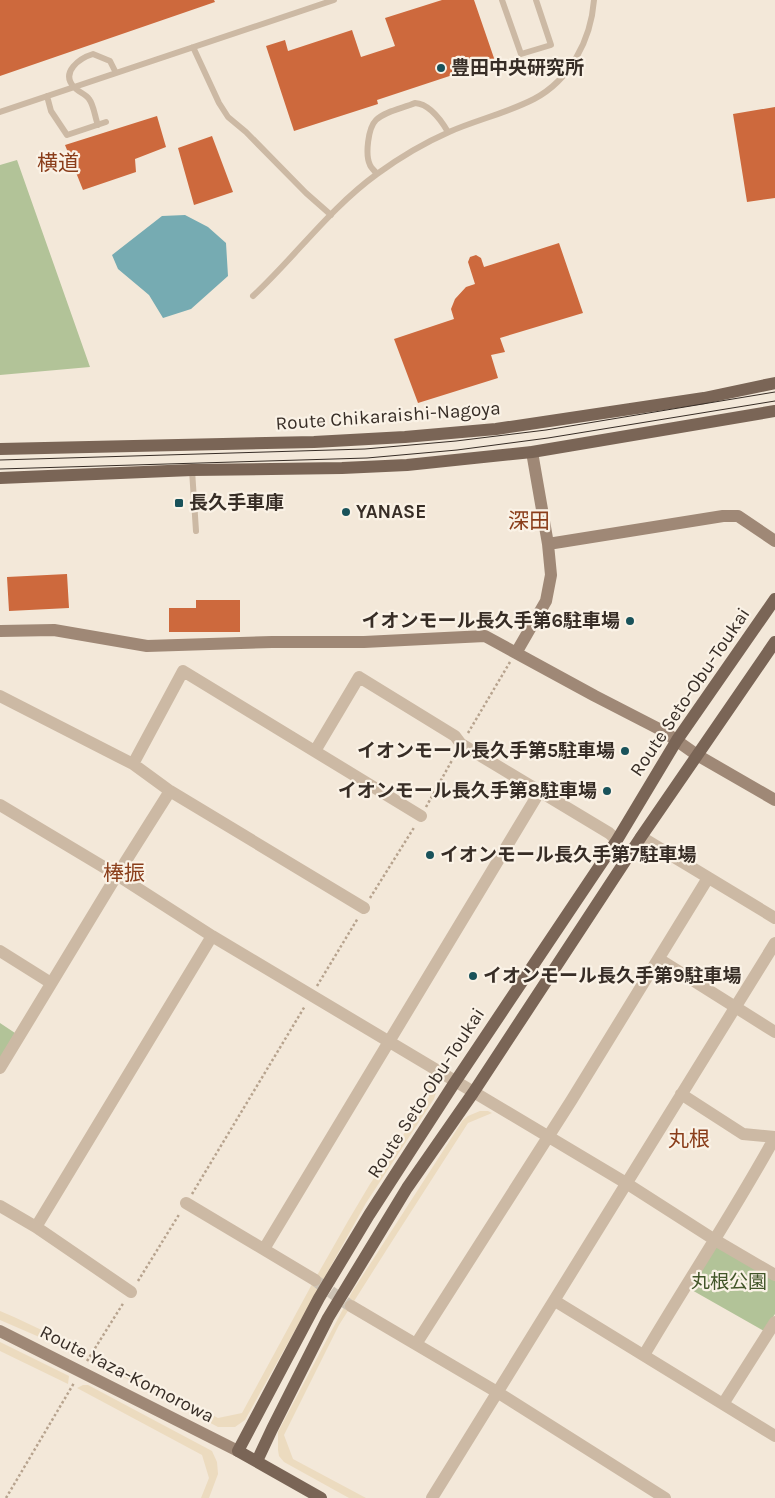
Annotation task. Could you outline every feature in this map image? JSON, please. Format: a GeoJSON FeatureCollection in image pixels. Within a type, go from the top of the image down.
{"type":"FeatureCollection","features":[{"type":"Feature","properties":{"kind":"main road","name":"Route Chikaraishi-Nagoya"},"geometry":{"type":"LineString","coordinates":[[0,450],[314,442],[496,429],[704,398],[775,383]]}},
{"type":"Feature","properties":{"kind":"main road"},"geometry":{"type":"LineString","coordinates":[[0,478],[192,470],[407,465],[532,452],[775,411]]}},
{"type":"Feature","properties":{"kind":"main road","name":"Route Seto-Obu-Toukai"},"geometry":{"type":"LineString","coordinates":[[238,1451],[319,1298],[369,1215],[455,1082],[617,840],[678,740],[775,598]]}},
{"type":"Feature","properties":{"kind":"main road","name":"Route Seto-Obu-Toukai"},"geometry":{"type":"LineString","coordinates":[[258,1461],[328,1318],[408,1188],[473,1093],[641,837],[775,642]]}},
{"type":"Feature","properties":{"kind":"main road"},"geometry":{"type":"LineString","coordinates":[[238,1451],[321,1498]]}},
{"type":"Feature","properties":{"kind":"street"},"geometry":{"type":"LineString","coordinates":[[516,653],[546,602],[551,574],[548,544],[532,452]]}},
{"type":"Feature","properties":{"kind":"street"},"geometry":{"type":"LineString","coordinates":[[548,544],[724,516],[738,516],[775,541]]}},
{"type":"Feature","properties":{"kind":"street"},"geometry":{"type":"LineString","coordinates":[[0,631],[54,630],[147,646],[272,642],[364,642],[486,636],[663,731],[697,755],[775,800]]}},
{"type":"Feature","properties":{"kind":"street"},"geometry":{"type":"LineString","coordinates":[[133,764],[183,671],[421,816]]}},
{"type":"Feature","properties":{"kind":"street"},"geometry":{"type":"LineString","coordinates":[[315,751],[359,677],[455,736],[461,744],[609,833],[617,840]]}},
{"type":"Feature","properties":{"kind":"street"},"geometry":{"type":"LineString","coordinates":[[0,696],[133,764],[170,791],[364,908]]}},
{"type":"Feature","properties":{"kind":"street"},"geometry":{"type":"LineString","coordinates":[[0,1068],[170,791]]}},
{"type":"Feature","properties":{"kind":"street"},"geometry":{"type":"LineString","coordinates":[[264,1249],[540,791]]}},
{"type":"Feature","properties":{"kind":"street"},"geometry":{"type":"LineString","coordinates":[[0,805],[117,875],[212,936],[548,1136],[775,1275]]}},
{"type":"Feature","properties":{"kind":"street"},"geometry":{"type":"LineString","coordinates":[[641,837],[775,918]]}},
{"type":"Feature","properties":{"kind":"street"},"geometry":{"type":"LineString","coordinates":[[416,1344],[659,960],[708,878]]}},
{"type":"Feature","properties":{"kind":"street"},"geometry":{"type":"LineString","coordinates":[[36,1227],[212,936]]}},
{"type":"Feature","properties":{"kind":"street"},"geometry":{"type":"LineString","coordinates":[[432,1498],[775,943]]}},
{"type":"Feature","properties":{"kind":"street"},"geometry":{"type":"LineString","coordinates":[[0,951],[51,983]]}},
{"type":"Feature","properties":{"kind":"street"},"geometry":{"type":"LineString","coordinates":[[659,960],[775,1032]]}},
{"type":"Feature","properties":{"kind":"street"},"geometry":{"type":"LineString","coordinates":[[644,1355],[746,1189],[775,1137],[743,1134],[682,1094]]}},
{"type":"Feature","properties":{"kind":"street"},"geometry":{"type":"LineString","coordinates":[[186,1203],[314,1280]]}},
{"type":"Feature","properties":{"kind":"street"},"geometry":{"type":"LineString","coordinates":[[0,1206],[36,1227],[131,1292]]}},
{"type":"Feature","properties":{"kind":"street"},"geometry":{"type":"LineString","coordinates":[[555,1301],[775,1436]]}},
{"type":"Feature","properties":{"kind":"street"},"geometry":{"type":"LineString","coordinates":[[351,1306],[497,1392],[665,1498]]}},
{"type":"Feature","properties":{"kind":"street"},"geometry":{"type":"LineString","coordinates":[[723,1404],[775,1322]]}},
{"type":"Feature","properties":{"kind":"street","name":"Route Yaza-Komorowa"},"geometry":{"type":"LineString","coordinates":[[0,1331],[238,1451]]}},
{"type":"Feature","properties":{"kind":"lane"},"geometry":{"type":"LineString","coordinates":[[0,112],[334,0]]}},
{"type":"Feature","properties":{"kind":"lane"},"geometry":{"type":"LineString","coordinates":[[502,0],[520,54],[551,45],[536,0]]}},
{"type":"Feature","properties":{"kind":"lane"},"geometry":{"type":"LineString","coordinates":[[252,296],[331,215],[377,174],[427,142],[533,99],[559,80],[583,48],[590,27],[594,0]]}},
{"type":"Feature","properties":{"kind":"lane"},"geometry":{"type":"LineString","coordinates":[[193,47],[219,103],[228,116],[331,215]]}},
{"type":"Feature","properties":{"kind":"lane"},"geometry":{"type":"LineString","coordinates":[[98,125],[90,99],[73,87],[69,77],[73,66],[83,57],[93,54],[110,61],[116,73]]}},
{"type":"Feature","properties":{"kind":"lane"},"geometry":{"type":"LineString","coordinates":[[47,96],[51,111],[67,135],[106,122]]}},
{"type":"Feature","properties":{"kind":"lane"},"geometry":{"type":"LineString","coordinates":[[377,174],[370,165],[367,154],[371,127],[383,115],[416,103],[421,104],[426,106],[442,122],[448,132]]}},
{"type":"Feature","properties":{"kind":"lane"},"geometry":{"type":"LineString","coordinates":[[192,470],[196,531]]}},
{"type":"Feature","properties":{"kind":"path"},"geometry":{"type":"LineString","coordinates":[[6,1498],[80,1371],[186,1203],[421,816],[461,744],[516,653]]}},
{"type":"Feature","properties":{"kind":"green space"},"geometry":{"type":"Polygon","coordinates":[[[17,160],[90,367],[0,375],[0,165],[17,160]]]}},
{"type":"Feature","properties":{"kind":"green space"},"geometry":{"type":"Polygon","coordinates":[[[0,1023],[15,1033],[0,1058],[0,1023]]]}},
{"type":"Feature","properties":{"kind":"green space","name":"丸根公園"},"geometry":{"type":"Polygon","coordinates":[[[716,1246],[775,1281],[775,1314],[764,1331],[690,1289],[716,1246]]]}},
{"type":"Feature","properties":{"kind":"shaded area"},"geometry":{"type":"Polygon","coordinates":[[[428,1075],[436,1087],[434,1099],[366,1203],[245,1420],[235,1427],[218,1427],[99,1364],[98,1356],[218,1418],[242,1413],[348,1221],[370,1184],[429,1097],[428,1075]]]}},
{"type":"Feature","properties":{"kind":"shaded area"},"geometry":{"type":"Polygon","coordinates":[[[480,1111],[492,1113],[468,1123],[339,1325],[284,1435],[293,1459],[366,1498],[349,1498],[284,1462],[279,1456],[278,1432],[352,1292],[463,1120],[480,1111]]]}},
{"type":"Feature","properties":{"kind":"shaded area"},"geometry":{"type":"Polygon","coordinates":[[[0,1311],[84,1350],[78,1353],[74,1352],[0,1320],[0,1311]]]}},
{"type":"Feature","properties":{"kind":"shaded area"},"geometry":{"type":"Polygon","coordinates":[[[0,1342],[69,1376],[68,1384],[0,1351],[0,1342]]]}},
{"type":"Feature","properties":{"kind":"shaded area"},"geometry":{"type":"Polygon","coordinates":[[[88,1385],[212,1451],[217,1462],[218,1474],[209,1498],[201,1498],[209,1478],[202,1455],[77,1388],[88,1385]]]}},
{"type":"Feature","properties":{"kind":"water"},"geometry":{"type":"Polygon","coordinates":[[[185,215],[208,227],[226,243],[228,276],[191,309],[163,318],[149,295],[118,269],[112,255],[162,216],[185,215]]]}},
{"type":"Feature","properties":{"kind":"building"},"geometry":{"type":"Polygon","coordinates":[[[0,0],[214,0],[215,2],[0,76],[0,0]]]}},
{"type":"Feature","properties":{"kind":"building"},"geometry":{"type":"Polygon","coordinates":[[[442,0],[474,0],[495,61],[377,100],[378,104],[294,131],[266,46],[285,40],[288,51],[352,30],[361,57],[395,46],[385,18],[442,0]]]}},
{"type":"Feature","properties":{"kind":"building"},"geometry":{"type":"Polygon","coordinates":[[[775,107],[775,198],[747,202],[733,114],[775,107]]]}},
{"type":"Feature","properties":{"kind":"building"},"geometry":{"type":"Polygon","coordinates":[[[157,116],[166,147],[135,159],[136,172],[83,190],[65,145],[157,116]]]}},
{"type":"Feature","properties":{"kind":"building"},"geometry":{"type":"Polygon","coordinates":[[[212,136],[233,192],[194,205],[178,148],[212,136]]]}},
{"type":"Feature","properties":{"kind":"building"},"geometry":{"type":"Polygon","coordinates":[[[559,243],[583,313],[500,338],[505,352],[491,355],[498,378],[418,403],[394,339],[454,319],[451,309],[455,299],[466,287],[475,284],[468,262],[470,257],[476,255],[481,258],[484,267],[559,243]]]}},
{"type":"Feature","properties":{"kind":"building"},"geometry":{"type":"Polygon","coordinates":[[[67,574],[69,608],[9,611],[7,577],[67,574]]]}},
{"type":"Feature","properties":{"kind":"building"},"geometry":{"type":"Polygon","coordinates":[[[196,600],[240,600],[240,632],[169,632],[169,608],[196,608],[196,600]]]}},
{"type":"Feature","properties":{"kind":"tunnel"},"geometry":{"type":"LineString","coordinates":[[316,1281],[349,1305]]}},
{"type":"Feature","properties":{"kind":"tram line"},"geometry":{"type":"LineString","coordinates":[[0,460],[365,449],[456,441],[546,430],[775,392]]}},
{"type":"Feature","properties":{"kind":"tram line"},"geometry":{"type":"LineString","coordinates":[[0,469],[367,458],[457,450],[548,438],[775,401]]}},
{"type":"Feature","properties":{"kind":"place","name":"豊田中央研究所"},"geometry":{"type":"Point","coordinates":[441,68]}},
{"type":"Feature","properties":{"kind":"place","name":"長久手車庫"},"geometry":{"type":"Point","coordinates":[179,503]}},
{"type":"Feature","properties":{"kind":"place","name":"YANASE"},"geometry":{"type":"Point","coordinates":[346,512]}},
{"type":"Feature","properties":{"kind":"place","name":"イオンモール長久手第6駐車場"},"geometry":{"type":"Point","coordinates":[630,621]}},
{"type":"Feature","properties":{"kind":"place","name":"イオンモール長久手第5駐車場"},"geometry":{"type":"Point","coordinates":[625,751]}},
{"type":"Feature","properties":{"kind":"place","name":"イオンモール長久手第8駐車場"},"geometry":{"type":"Point","coordinates":[607,791]}},
{"type":"Feature","properties":{"kind":"place","name":"イオンモール長久手第7駐車場"},"geometry":{"type":"Point","coordinates":[430,855]}},
{"type":"Feature","properties":{"kind":"place","name":"イオンモール長久手第9駐車場"},"geometry":{"type":"Point","coordinates":[473,976]}},
{"type":"Feature","properties":{"kind":"district","name":"横道"},"geometry":{"type":"Point","coordinates":[58,163]}},
{"type":"Feature","properties":{"kind":"district","name":"深田"},"geometry":{"type":"Point","coordinates":[529,521]}},
{"type":"Feature","properties":{"kind":"district","name":"棒振"},"geometry":{"type":"Point","coordinates":[124,873]}},
{"type":"Feature","properties":{"kind":"district","name":"丸根"},"geometry":{"type":"Point","coordinates":[689,1139]}}]}
